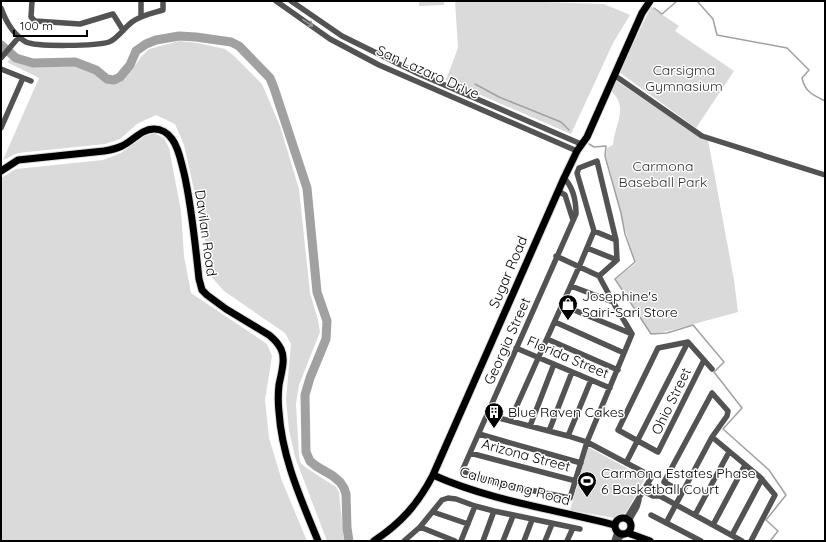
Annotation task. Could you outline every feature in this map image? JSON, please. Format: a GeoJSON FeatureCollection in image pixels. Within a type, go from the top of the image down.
{"type":"FeatureCollection","features":[{"type":"Feature","properties":{"kind":"main road","name":"Sugar Road"},"geometry":{"type":"LineString","coordinates":[[374,541],[400,521],[412,508],[423,494],[433,475],[558,191],[577,151],[586,136],[642,13],[650,1]]}},
{"type":"Feature","properties":{"kind":"main road","name":"Davilan Road"},"geometry":{"type":"LineString","coordinates":[[1,171],[18,160],[114,149],[149,130],[156,129],[162,131],[167,133],[172,138],[176,144],[180,158],[189,200],[199,279],[202,290],[226,309],[269,335],[275,340],[282,350],[283,362],[278,398],[282,441],[289,467],[318,541]]}},
{"type":"Feature","properties":{"kind":"main road","name":"Calumpang Road"},"geometry":{"type":"LineString","coordinates":[[433,475],[456,485],[496,498],[624,527],[650,541]]}},
{"type":"Feature","properties":{"kind":"street"},"geometry":{"type":"LineString","coordinates":[[32,1],[31,17],[36,21],[80,24],[113,14],[123,30]]}},
{"type":"Feature","properties":{"kind":"street"},"geometry":{"type":"LineString","coordinates":[[141,1],[141,17]]}},
{"type":"Feature","properties":{"kind":"street"},"geometry":{"type":"LineString","coordinates":[[1,8],[6,22],[17,40],[32,44],[66,45],[109,42],[132,22],[141,17],[163,10],[163,1]]}},
{"type":"Feature","properties":{"kind":"street","name":"San Lazaro Drive"},"geometry":{"type":"LineString","coordinates":[[276,1],[330,39],[379,65],[577,151]]}},
{"type":"Feature","properties":{"kind":"street","name":"San Lazaro Drive"},"geometry":{"type":"LineString","coordinates":[[291,1],[342,36],[419,74],[581,144]]}},
{"type":"Feature","properties":{"kind":"street"},"geometry":{"type":"LineString","coordinates":[[1,58],[17,40]]}},
{"type":"Feature","properties":{"kind":"street"},"geometry":{"type":"LineString","coordinates":[[1,69],[31,81]]}},
{"type":"Feature","properties":{"kind":"street"},"geometry":{"type":"LineString","coordinates":[[614,75],[702,136],[825,175]]}},
{"type":"Feature","properties":{"kind":"street"},"geometry":{"type":"LineString","coordinates":[[1,128],[23,78]]}},
{"type":"Feature","properties":{"kind":"street"},"geometry":{"type":"LineString","coordinates":[[510,421],[588,248],[594,230],[577,173],[579,168],[597,161],[616,240],[617,260]]}},
{"type":"Feature","properties":{"kind":"street","name":"Georgia Street"},"geometry":{"type":"LineString","coordinates":[[564,178],[570,184],[574,194],[576,214],[556,256],[462,471],[500,484],[567,499],[570,498],[576,481]]}},
{"type":"Feature","properties":{"kind":"street"},"geometry":{"type":"LineString","coordinates":[[558,191],[565,195],[573,220]]}},
{"type":"Feature","properties":{"kind":"street"},"geometry":{"type":"LineString","coordinates":[[568,205],[575,203]]}},
{"type":"Feature","properties":{"kind":"street"},"geometry":{"type":"LineString","coordinates":[[594,230],[616,240]]}},
{"type":"Feature","properties":{"kind":"street"},"geometry":{"type":"LineString","coordinates":[[588,248],[617,260]]}},
{"type":"Feature","properties":{"kind":"street"},"geometry":{"type":"LineString","coordinates":[[556,256],[599,276],[632,334]]}},
{"type":"Feature","properties":{"kind":"street"},"geometry":{"type":"LineString","coordinates":[[599,276],[617,260]]}},
{"type":"Feature","properties":{"kind":"street"},"geometry":{"type":"LineString","coordinates":[[571,286],[613,302]]}},
{"type":"Feature","properties":{"kind":"street"},"geometry":{"type":"LineString","coordinates":[[562,305],[632,334]]}},
{"type":"Feature","properties":{"kind":"street"},"geometry":{"type":"LineString","coordinates":[[555,322],[624,353]]}},
{"type":"Feature","properties":{"kind":"street"},"geometry":{"type":"LineString","coordinates":[[576,481],[587,442],[632,334]]}},
{"type":"Feature","properties":{"kind":"street"},"geometry":{"type":"LineString","coordinates":[[547,339],[618,370]]}},
{"type":"Feature","properties":{"kind":"street"},"geometry":{"type":"LineString","coordinates":[[638,441],[618,430],[658,348],[688,342]]}},
{"type":"Feature","properties":{"kind":"street"},"geometry":{"type":"LineString","coordinates":[[688,342],[712,369]]}},
{"type":"Feature","properties":{"kind":"street"},"geometry":{"type":"LineString","coordinates":[[626,463],[688,342]]}},
{"type":"Feature","properties":{"kind":"street","name":"Florida Street"},"geometry":{"type":"LineString","coordinates":[[516,348],[610,388]]}},
{"type":"Feature","properties":{"kind":"street","name":"Ohio Street"},"geometry":{"type":"LineString","coordinates":[[638,441],[658,452],[704,360]]}},
{"type":"Feature","properties":{"kind":"street"},"geometry":{"type":"LineString","coordinates":[[530,426],[554,364]]}},
{"type":"Feature","properties":{"kind":"street"},"geometry":{"type":"LineString","coordinates":[[549,431],[572,372]]}},
{"type":"Feature","properties":{"kind":"street"},"geometry":{"type":"LineString","coordinates":[[568,436],[591,380]]}},
{"type":"Feature","properties":{"kind":"street"},"geometry":{"type":"LineString","coordinates":[[666,523],[712,437],[727,416],[728,411],[712,393],[664,482],[682,492]]}},
{"type":"Feature","properties":{"kind":"street"},"geometry":{"type":"LineString","coordinates":[[487,414],[587,442],[651,476],[615,541]]}},
{"type":"Feature","properties":{"kind":"street"},"geometry":{"type":"LineString","coordinates":[[479,434],[581,463]]}},
{"type":"Feature","properties":{"kind":"street"},"geometry":{"type":"LineString","coordinates":[[712,437],[762,479],[774,495],[751,541]]}},
{"type":"Feature","properties":{"kind":"street"},"geometry":{"type":"LineString","coordinates":[[695,515],[729,452]]}},
{"type":"Feature","properties":{"kind":"street","name":"Arizona Street"},"geometry":{"type":"LineString","coordinates":[[470,453],[576,481]]}},
{"type":"Feature","properties":{"kind":"street"},"geometry":{"type":"LineString","coordinates":[[713,525],[745,465]]}},
{"type":"Feature","properties":{"kind":"street"},"geometry":{"type":"LineString","coordinates":[[732,535],[762,479]]}},
{"type":"Feature","properties":{"kind":"street"},"geometry":{"type":"LineString","coordinates":[[647,484],[656,489],[660,496]]}},
{"type":"Feature","properties":{"kind":"street"},"geometry":{"type":"LineString","coordinates":[[643,491],[653,496],[660,496],[676,504],[742,541]]}},
{"type":"Feature","properties":{"kind":"street"},"geometry":{"type":"LineString","coordinates":[[404,541],[420,527],[442,500],[448,498],[513,516],[580,529]]}},
{"type":"Feature","properties":{"kind":"street"},"geometry":{"type":"LineString","coordinates":[[461,541],[475,506]]}},
{"type":"Feature","properties":{"kind":"street"},"geometry":{"type":"LineString","coordinates":[[483,541],[494,511]]}},
{"type":"Feature","properties":{"kind":"street"},"geometry":{"type":"LineString","coordinates":[[433,512],[468,524]]}},
{"type":"Feature","properties":{"kind":"street"},"geometry":{"type":"LineString","coordinates":[[651,515],[701,541]]}},
{"type":"Feature","properties":{"kind":"street"},"geometry":{"type":"LineString","coordinates":[[503,541],[513,516]]}},
{"type":"Feature","properties":{"kind":"street"},"geometry":{"type":"LineString","coordinates":[[524,541],[532,520]]}},
{"type":"Feature","properties":{"kind":"street"},"geometry":{"type":"LineString","coordinates":[[545,541],[552,524]]}},
{"type":"Feature","properties":{"kind":"street"},"geometry":{"type":"LineString","coordinates":[[420,527],[455,541]]}},
{"type":"Feature","properties":{"kind":"street"},"geometry":{"type":"LineString","coordinates":[[567,541],[574,528]]}},
{"type":"Feature","properties":{"kind":"street"},"geometry":{"type":"LineString","coordinates":[[434,541],[440,535]]}},
{"type":"Feature","properties":{"kind":"green space"},"geometry":{"type":"Polygon","coordinates":[[[419,1],[444,1],[444,5],[419,6],[419,1]]]}},
{"type":"Feature","properties":{"kind":"green space"},"geometry":{"type":"Polygon","coordinates":[[[455,1],[536,1],[604,4],[630,15],[613,43],[571,134],[446,80],[458,48],[455,1]]]}},
{"type":"Feature","properties":{"kind":"green space","name":"Carsigma Gymnasium"},"geometry":{"type":"Polygon","coordinates":[[[651,7],[679,26],[675,31],[734,71],[696,128],[619,72],[651,7]]]}},
{"type":"Feature","properties":{"kind":"green space"},"geometry":{"type":"Polygon","coordinates":[[[179,41],[198,43],[225,49],[233,55],[262,84],[280,126],[299,189],[310,293],[320,332],[299,385],[296,404],[300,462],[305,467],[336,487],[339,492],[344,541],[327,541],[295,457],[289,430],[286,399],[291,344],[285,333],[224,291],[208,273],[210,262],[184,145],[175,124],[156,115],[137,124],[120,139],[105,144],[18,153],[3,160],[39,78],[7,62],[12,57],[32,65],[75,67],[95,74],[105,82],[115,84],[132,70],[140,58],[149,49],[179,41]]]}},
{"type":"Feature","properties":{"kind":"green space","name":"Carmona Baseball Park"},"geometry":{"type":"Polygon","coordinates":[[[615,80],[700,137],[708,140],[734,280],[738,312],[668,331],[651,334],[616,279],[636,263],[623,223],[606,156],[607,148],[613,145],[620,110],[616,96],[610,90],[615,80]]]}},
{"type":"Feature","properties":{"kind":"green space"},"geometry":{"type":"Polygon","coordinates":[[[154,133],[164,138],[169,148],[181,211],[184,256],[191,293],[267,344],[272,356],[265,400],[269,438],[282,481],[307,541],[1,541],[1,178],[16,169],[103,160],[121,153],[145,136],[154,133]]]}},
{"type":"Feature","properties":{"kind":"green space"},"geometry":{"type":"Polygon","coordinates":[[[588,448],[645,478],[626,513],[614,518],[570,510],[588,448]]]}},
{"type":"Feature","properties":{"kind":"waterway"},"geometry":{"type":"LineString","coordinates":[[654,8],[662,14],[677,1]]}},
{"type":"Feature","properties":{"kind":"waterway"},"geometry":{"type":"LineString","coordinates":[[697,1],[713,19],[717,35],[787,48],[809,70],[802,78],[807,90],[825,101]]}},
{"type":"Feature","properties":{"kind":"waterway"},"geometry":{"type":"LineString","coordinates":[[1,45],[16,58],[33,63],[75,62],[96,70],[107,79],[114,80],[120,77],[130,65],[136,51],[146,44],[156,40],[179,36],[196,37],[231,42],[239,46],[270,78],[307,188],[317,292],[327,321],[326,339],[310,378],[305,395],[306,452],[310,461],[333,476],[344,488],[346,494],[349,541]]}},
{"type":"Feature","properties":{"kind":"waterway"},"geometry":{"type":"LineString","coordinates":[[475,84],[499,97],[561,122],[569,130]]}},
{"type":"Feature","properties":{"kind":"waterway"},"geometry":{"type":"LineString","coordinates":[[589,144],[594,147],[606,146],[605,156],[621,213],[625,234],[635,262],[615,279],[651,334],[667,333],[693,325],[724,362],[714,372],[742,408],[723,429],[769,470],[786,495],[766,520],[778,531],[770,541]]}},
{"type":"Feature","properties":{"kind":"place","name":"Josephine's Sairi-Sari Store"},"geometry":{"type":"Point","coordinates":[568,321]}},
{"type":"Feature","properties":{"kind":"place","name":"Blue Raven Cakes"},"geometry":{"type":"Point","coordinates":[494,429]}},
{"type":"Feature","properties":{"kind":"place","name":"Carmona Estates Phase 6 Basketball Court"},"geometry":{"type":"Point","coordinates":[587,498]}}]}
